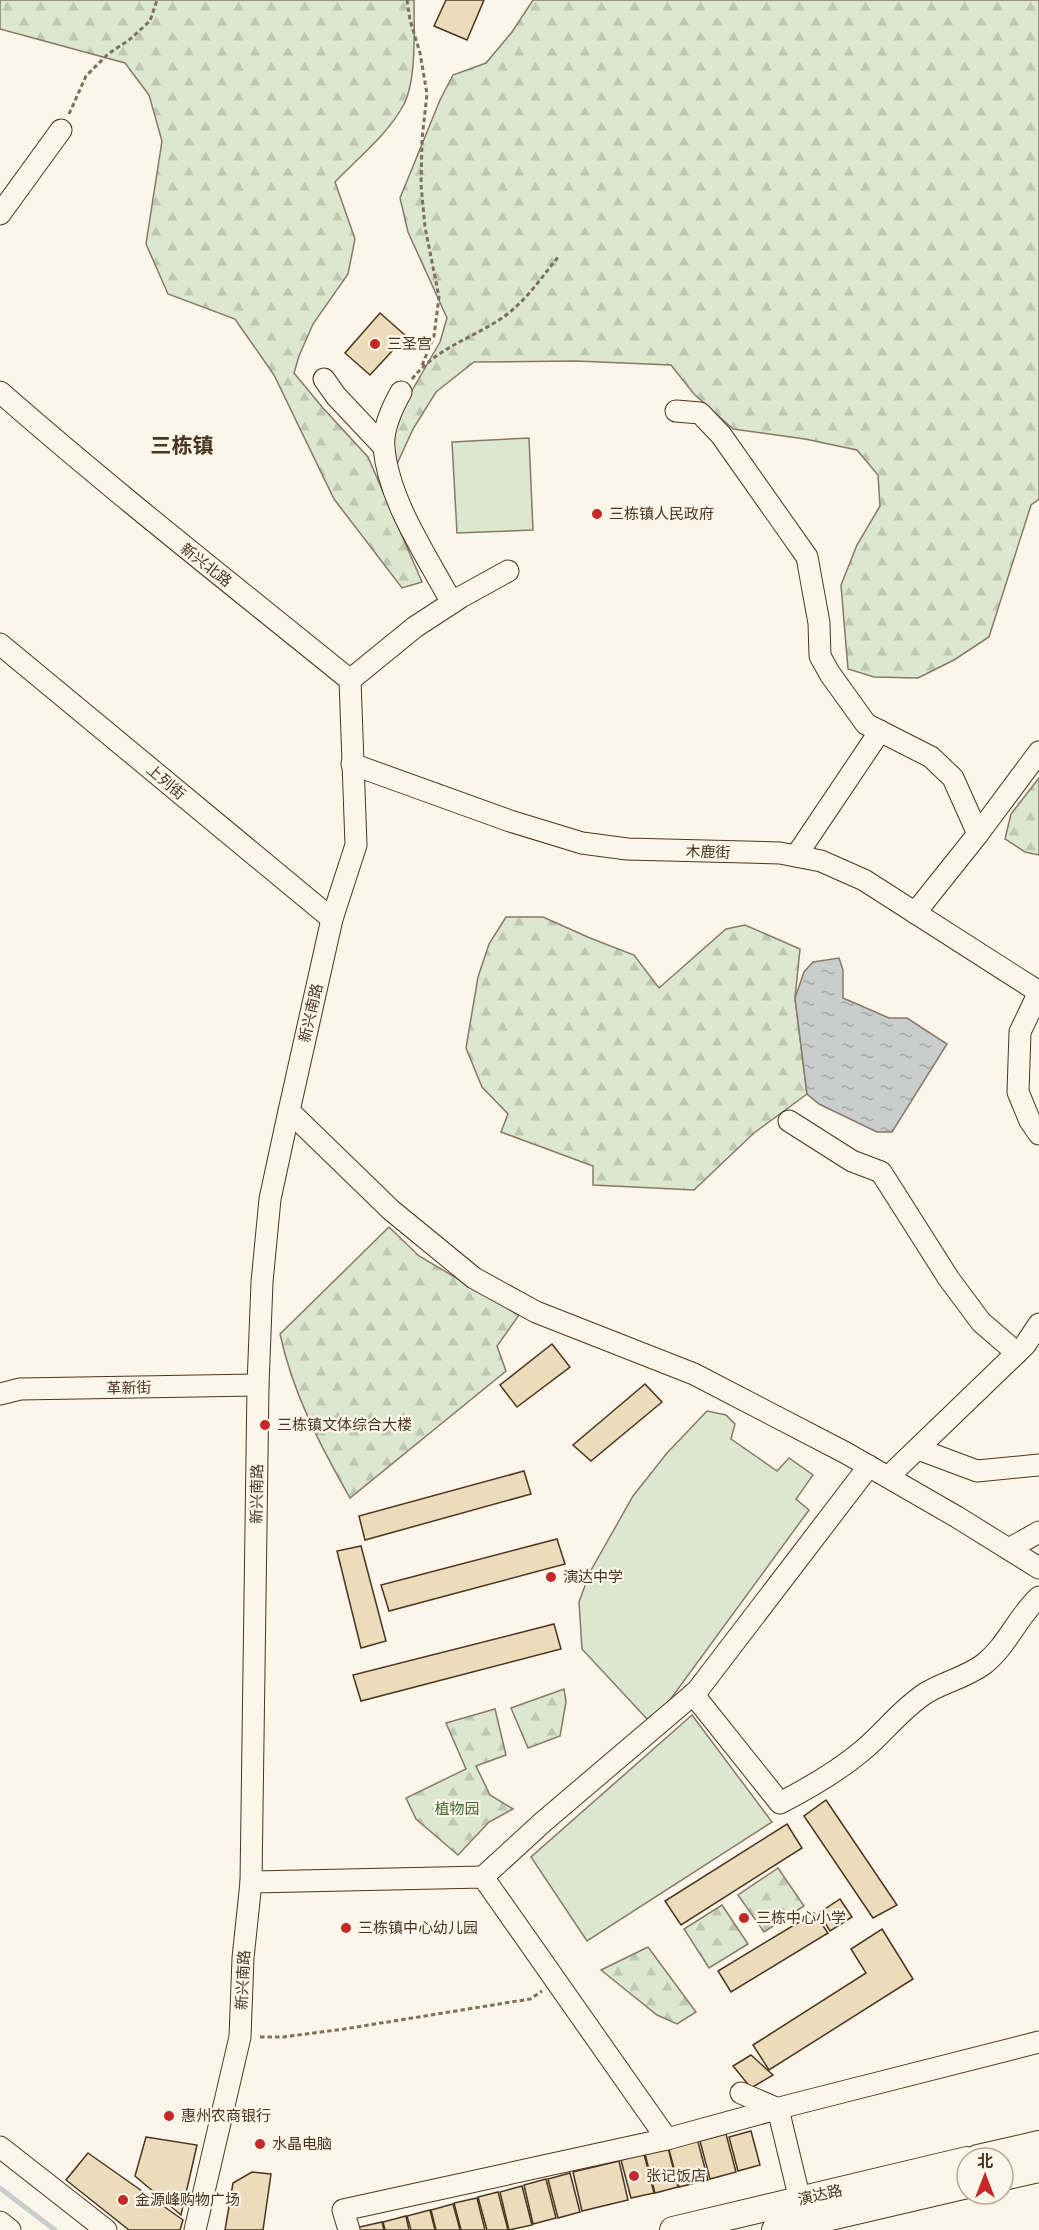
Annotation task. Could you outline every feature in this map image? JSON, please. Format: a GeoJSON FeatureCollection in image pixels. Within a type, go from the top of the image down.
{"type":"FeatureCollection","features":[{"type":"Feature","properties":{"kind":"main road"},"geometry":{"type":"LineString","coordinates":[[1015,2150],[1039,2144]]}},
{"type":"Feature","properties":{"kind":"main road","name":"演达路"},"geometry":{"type":"LineString","coordinates":[[775,2230],[955,2164]]}},
{"type":"Feature","properties":{"kind":"main road"},"geometry":{"type":"LineString","coordinates":[[1015,2174],[1039,2169]]}},
{"type":"Feature","properties":{"kind":"main road","name":"演达路"},"geometry":{"type":"LineString","coordinates":[[674,2230],[804,2218],[955,2187]]}},
{"type":"Feature","properties":{"kind":"street"},"geometry":{"type":"LineString","coordinates":[[0,214],[61,130]]}},
{"type":"Feature","properties":{"kind":"street"},"geometry":{"type":"LineString","coordinates":[[324,379],[336,396],[383,446]]}},
{"type":"Feature","properties":{"kind":"street","name":"新兴北路"},"geometry":{"type":"LineString","coordinates":[[0,392],[61,446],[200,561],[260,606],[350,680]]}},
{"type":"Feature","properties":{"kind":"street"},"geometry":{"type":"LineString","coordinates":[[401,392],[393,407],[383,446],[389,474],[401,510],[452,603]]}},
{"type":"Feature","properties":{"kind":"street"},"geometry":{"type":"LineString","coordinates":[[676,411],[700,413],[721,435],[807,557],[819,623],[820,656],[866,724],[931,757],[953,778],[978,834]]}},
{"type":"Feature","properties":{"kind":"street"},"geometry":{"type":"LineString","coordinates":[[352,765],[353,717],[350,680],[416,627],[508,571]]}},
{"type":"Feature","properties":{"kind":"street","name":"上列街"},"geometry":{"type":"LineString","coordinates":[[0,644],[332,919]]}},
{"type":"Feature","properties":{"kind":"street"},"geometry":{"type":"LineString","coordinates":[[796,856],[880,731]]}},
{"type":"Feature","properties":{"kind":"street"},"geometry":{"type":"LineString","coordinates":[[915,913],[1039,752]]}},
{"type":"Feature","properties":{"kind":"street","name":"新兴南路"},"geometry":{"type":"LineString","coordinates":[[195,2230],[240,2037],[243,1958],[251,1882],[258,1385],[262,1282],[270,1199],[332,919],[356,845],[352,765]]}},
{"type":"Feature","properties":{"kind":"street","name":"木鹿街"},"geometry":{"type":"LineString","coordinates":[[352,765],[499,817],[582,843],[627,849],[780,853],[821,861],[864,880],[1039,992]]}},
{"type":"Feature","properties":{"kind":"street"},"geometry":{"type":"LineString","coordinates":[[1039,992],[1020,1032],[1018,1092],[1030,1121],[1039,1134]]}},
{"type":"Feature","properties":{"kind":"street"},"geometry":{"type":"LineString","coordinates":[[289,1111],[391,1210],[474,1278],[536,1312],[694,1374],[869,1466],[1039,1568]]}},
{"type":"Feature","properties":{"kind":"street"},"geometry":{"type":"LineString","coordinates":[[789,1121],[852,1161],[881,1172],[949,1279],[981,1322],[1017,1353]]}},
{"type":"Feature","properties":{"kind":"street"},"geometry":{"type":"LineString","coordinates":[[888,1478],[1025,1345],[1039,1324]]}},
{"type":"Feature","properties":{"kind":"street","name":"革新街"},"geometry":{"type":"LineString","coordinates":[[0,1394],[20,1389],[258,1385]]}},
{"type":"Feature","properties":{"kind":"street"},"geometry":{"type":"LineString","coordinates":[[918,1449],[977,1471],[1039,1465]]}},
{"type":"Feature","properties":{"kind":"street"},"geometry":{"type":"LineString","coordinates":[[251,1882],[483,1877],[543,1821],[693,1694],[869,1466]]}},
{"type":"Feature","properties":{"kind":"street"},"geometry":{"type":"LineString","coordinates":[[1009,1549],[1039,1532]]}},
{"type":"Feature","properties":{"kind":"street"},"geometry":{"type":"LineString","coordinates":[[693,1694],[780,1803],[814,1786],[862,1751],[895,1718],[927,1692],[984,1664],[1039,1596]]}},
{"type":"Feature","properties":{"kind":"street"},"geometry":{"type":"LineString","coordinates":[[483,1877],[667,2139]]}},
{"type":"Feature","properties":{"kind":"street"},"geometry":{"type":"LineString","coordinates":[[349,2230],[343,2210],[667,2139],[1039,2042]]}},
{"type":"Feature","properties":{"kind":"street"},"geometry":{"type":"LineString","coordinates":[[741,2093],[778,2109]]}},
{"type":"Feature","properties":{"kind":"street"},"geometry":{"type":"LineString","coordinates":[[778,2109],[804,2218]]}},
{"type":"Feature","properties":{"kind":"street"},"geometry":{"type":"LineString","coordinates":[[0,2147],[106,2230]]}},
{"type":"Feature","properties":{"kind":"street"},"geometry":{"type":"LineString","coordinates":[[0,2222],[10,2230]]}},
{"type":"Feature","properties":{"kind":"path"},"geometry":{"type":"LineString","coordinates":[[61,130],[86,76],[108,54],[129,40],[150,21],[157,0]]}},
{"type":"Feature","properties":{"kind":"path"},"geometry":{"type":"LineString","coordinates":[[407,0],[427,94],[422,139],[421,185],[425,227],[439,297],[434,336],[421,368]]}},
{"type":"Feature","properties":{"kind":"path"},"geometry":{"type":"LineString","coordinates":[[401,392],[421,368],[458,341],[499,320],[521,302],[559,256]]}},
{"type":"Feature","properties":{"kind":"path"},"geometry":{"type":"LineString","coordinates":[[240,2037],[283,2037],[530,1999],[555,1982]]}},
{"type":"Feature","properties":{"kind":"green space"},"geometry":{"type":"Polygon","coordinates":[[[0,0],[414,0],[414,54],[411,83],[403,106],[389,127],[335,182],[355,239],[348,274],[313,324],[294,373],[368,457],[422,582],[402,588],[334,499],[274,375],[235,319],[168,294],[146,244],[162,141],[149,95],[125,63],[0,29],[0,0]]]}},
{"type":"Feature","properties":{"kind":"green space"},"geometry":{"type":"Polygon","coordinates":[[[533,0],[1039,0],[1039,499],[1031,505],[989,637],[954,660],[918,678],[874,677],[848,669],[841,585],[857,545],[880,506],[878,475],[857,450],[805,439],[733,429],[694,394],[671,365],[576,361],[474,362],[436,392],[413,429],[396,466],[392,438],[406,401],[440,342],[447,318],[408,232],[400,198],[440,100],[453,75],[486,63],[512,32],[533,0]]]}},
{"type":"Feature","properties":{"kind":"green space"},"geometry":{"type":"Polygon","coordinates":[[[529,438],[533,530],[457,533],[452,442],[529,438]]]}},
{"type":"Feature","properties":{"kind":"green space"},"geometry":{"type":"Polygon","coordinates":[[[1039,778],[1039,855],[1025,852],[1005,839],[1011,814],[1039,778]]]}},
{"type":"Feature","properties":{"kind":"green space"},"geometry":{"type":"Polygon","coordinates":[[[506,917],[543,917],[634,955],[659,988],[726,929],[745,925],[800,949],[795,998],[807,1094],[754,1133],[694,1190],[593,1185],[593,1166],[501,1132],[508,1114],[482,1087],[466,1048],[478,977],[489,944],[506,917]]]}},
{"type":"Feature","properties":{"kind":"green space"},"geometry":{"type":"Polygon","coordinates":[[[389,1227],[419,1256],[519,1315],[497,1346],[506,1371],[350,1498],[300,1398],[280,1334],[389,1227]]]}},
{"type":"Feature","properties":{"kind":"green space"},"geometry":{"type":"Polygon","coordinates":[[[707,1411],[726,1415],[735,1424],[731,1439],[777,1471],[789,1458],[813,1475],[796,1499],[809,1510],[667,1704],[647,1719],[582,1649],[579,1602],[590,1572],[633,1496],[667,1453],[707,1411]]]}},
{"type":"Feature","properties":{"kind":"green space"},"geometry":{"type":"Polygon","coordinates":[[[564,1689],[566,1702],[560,1736],[528,1748],[511,1708],[564,1689]]]}},
{"type":"Feature","properties":{"kind":"green space","name":"植物园"},"geometry":{"type":"Polygon","coordinates":[[[495,1709],[506,1755],[476,1766],[490,1795],[513,1809],[489,1822],[458,1855],[416,1819],[406,1798],[466,1769],[446,1723],[495,1709]]]}},
{"type":"Feature","properties":{"kind":"green space"},"geometry":{"type":"Polygon","coordinates":[[[692,1715],[772,1822],[587,1941],[531,1857],[692,1715]]]}},
{"type":"Feature","properties":{"kind":"green space"},"geometry":{"type":"Polygon","coordinates":[[[778,1868],[804,1906],[764,1932],[738,1895],[778,1868]]]}},
{"type":"Feature","properties":{"kind":"green space"},"geometry":{"type":"Polygon","coordinates":[[[722,1905],[748,1944],[709,1968],[684,1929],[722,1905]]]}},
{"type":"Feature","properties":{"kind":"green space"},"geometry":{"type":"Polygon","coordinates":[[[648,1947],[696,2012],[677,2024],[657,2015],[601,1970],[648,1947]]]}},
{"type":"Feature","properties":{"kind":"water"},"geometry":{"type":"Polygon","coordinates":[[[839,958],[843,970],[843,998],[889,1018],[907,1018],[947,1044],[892,1132],[877,1132],[819,1104],[807,1094],[795,998],[804,972],[813,962],[839,958]]]}},
{"type":"Feature","properties":{"kind":"building"},"geometry":{"type":"Polygon","coordinates":[[[446,0],[484,0],[467,40],[434,26],[446,0]]]}},
{"type":"Feature","properties":{"kind":"building","name":"三圣宫"},"geometry":{"type":"Polygon","coordinates":[[[380,313],[406,336],[370,375],[345,353],[380,313]]]}},
{"type":"Feature","properties":{"kind":"building"},"geometry":{"type":"Polygon","coordinates":[[[552,1344],[570,1367],[517,1407],[500,1385],[552,1344]]]}},
{"type":"Feature","properties":{"kind":"building"},"geometry":{"type":"Polygon","coordinates":[[[645,1384],[662,1402],[591,1461],[573,1445],[645,1384]]]}},
{"type":"Feature","properties":{"kind":"building"},"geometry":{"type":"Polygon","coordinates":[[[524,1471],[531,1494],[365,1540],[359,1516],[524,1471]]]}},
{"type":"Feature","properties":{"kind":"building"},"geometry":{"type":"Polygon","coordinates":[[[557,1539],[565,1564],[389,1611],[381,1585],[557,1539]]]}},
{"type":"Feature","properties":{"kind":"building"},"geometry":{"type":"Polygon","coordinates":[[[361,1546],[386,1641],[361,1648],[337,1551],[361,1546]]]}},
{"type":"Feature","properties":{"kind":"building"},"geometry":{"type":"Polygon","coordinates":[[[554,1624],[561,1649],[361,1701],[353,1675],[554,1624]]]}},
{"type":"Feature","properties":{"kind":"building"},"geometry":{"type":"Polygon","coordinates":[[[826,1800],[897,1905],[873,1918],[804,1816],[826,1800]]]}},
{"type":"Feature","properties":{"kind":"building"},"geometry":{"type":"Polygon","coordinates":[[[787,1824],[802,1848],[681,1925],[665,1901],[787,1824]]]}},
{"type":"Feature","properties":{"kind":"building"},"geometry":{"type":"Polygon","coordinates":[[[840,1899],[852,1917],[830,1931],[819,1913],[840,1899]]]}},
{"type":"Feature","properties":{"kind":"building"},"geometry":{"type":"Polygon","coordinates":[[[814,1913],[828,1933],[731,1992],[718,1971],[814,1913]]]}},
{"type":"Feature","properties":{"kind":"building"},"geometry":{"type":"Polygon","coordinates":[[[882,1929],[913,1979],[769,2070],[753,2045],[866,1973],[851,1949],[882,1929]]]}},
{"type":"Feature","properties":{"kind":"building"},"geometry":{"type":"Polygon","coordinates":[[[751,2055],[773,2075],[751,2088],[733,2066],[751,2055]]]}},
{"type":"Feature","properties":{"kind":"building"},"geometry":{"type":"Polygon","coordinates":[[[751,2131],[760,2165],[738,2171],[729,2137],[751,2131]]]}},
{"type":"Feature","properties":{"kind":"building"},"geometry":{"type":"Polygon","coordinates":[[[726,2134],[736,2172],[710,2179],[700,2141],[726,2134]]]}},
{"type":"Feature","properties":{"kind":"building"},"geometry":{"type":"Polygon","coordinates":[[[146,2137],[197,2145],[181,2215],[135,2176],[146,2137]]]}},
{"type":"Feature","properties":{"kind":"building"},"geometry":{"type":"Polygon","coordinates":[[[697,2138],[708,2180],[679,2187],[668,2146],[697,2138]]]}},
{"type":"Feature","properties":{"kind":"building"},"geometry":{"type":"Polygon","coordinates":[[[668,2148],[678,2187],[655,2193],[645,2154],[668,2148]]]}},
{"type":"Feature","properties":{"kind":"building","name":"金源峰购物广场"},"geometry":{"type":"Polygon","coordinates":[[[88,2153],[183,2220],[180,2230],[129,2230],[66,2180],[88,2153]]]}},
{"type":"Feature","properties":{"kind":"building"},"geometry":{"type":"Polygon","coordinates":[[[644,2154],[654,2193],[631,2198],[621,2160],[644,2154]]]}},
{"type":"Feature","properties":{"kind":"building"},"geometry":{"type":"Polygon","coordinates":[[[619,2161],[628,2200],[582,2211],[573,2172],[619,2161]]]}},
{"type":"Feature","properties":{"kind":"building"},"geometry":{"type":"Polygon","coordinates":[[[252,2172],[271,2174],[263,2230],[225,2230],[233,2183],[252,2172]]]}},
{"type":"Feature","properties":{"kind":"building"},"geometry":{"type":"Polygon","coordinates":[[[570,2173],[580,2212],[558,2218],[548,2179],[570,2173]]]}},
{"type":"Feature","properties":{"kind":"building"},"geometry":{"type":"Polygon","coordinates":[[[546,2179],[556,2218],[533,2224],[524,2185],[546,2179]]]}},
{"type":"Feature","properties":{"kind":"building"},"geometry":{"type":"Polygon","coordinates":[[[522,2186],[532,2225],[509,2230],[500,2192],[522,2186]]]}},
{"type":"Feature","properties":{"kind":"building"},"geometry":{"type":"Polygon","coordinates":[[[498,2192],[508,2230],[487,2230],[478,2197],[498,2192]]]}},
{"type":"Feature","properties":{"kind":"building"},"geometry":{"type":"Polygon","coordinates":[[[477,2198],[485,2230],[461,2230],[454,2203],[477,2198]]]}},
{"type":"Feature","properties":{"kind":"building"},"geometry":{"type":"Polygon","coordinates":[[[453,2204],[460,2230],[436,2230],[431,2210],[453,2204]]]}},
{"type":"Feature","properties":{"kind":"building"},"geometry":{"type":"Polygon","coordinates":[[[430,2210],[435,2230],[411,2230],[407,2216],[430,2210]]]}},
{"type":"Feature","properties":{"kind":"building"},"geometry":{"type":"Polygon","coordinates":[[[406,2216],[409,2230],[385,2230],[383,2222],[406,2216]]]}},
{"type":"Feature","properties":{"kind":"building"},"geometry":{"type":"Polygon","coordinates":[[[382,2222],[384,2230],[355,2230],[355,2228],[382,2222]]]}},
{"type":"Feature","properties":{"kind":"waterway"},"geometry":{"type":"LineString","coordinates":[[0,2188],[55,2230]]}},
{"type":"Feature","properties":{"kind":"place","name":"三圣宫"},"geometry":{"type":"Point","coordinates":[375,344]}},
{"type":"Feature","properties":{"kind":"place","name":"三栋镇人民政府"},"geometry":{"type":"Point","coordinates":[597,514]}},
{"type":"Feature","properties":{"kind":"place","name":"三栋镇文体综合大楼"},"geometry":{"type":"Point","coordinates":[265,1425]}},
{"type":"Feature","properties":{"kind":"place","name":"演达中学"},"geometry":{"type":"Point","coordinates":[551,1577]}},
{"type":"Feature","properties":{"kind":"place","name":"三栋中心小学"},"geometry":{"type":"Point","coordinates":[744,1918]}},
{"type":"Feature","properties":{"kind":"place","name":"三栋镇中心幼儿园"},"geometry":{"type":"Point","coordinates":[346,1928]}},
{"type":"Feature","properties":{"kind":"place","name":"惠州农商银行"},"geometry":{"type":"Point","coordinates":[169,2116]}},
{"type":"Feature","properties":{"kind":"place","name":"水晶电脑"},"geometry":{"type":"Point","coordinates":[260,2144]}},
{"type":"Feature","properties":{"kind":"place","name":"张记饭店"},"geometry":{"type":"Point","coordinates":[634,2176]}},
{"type":"Feature","properties":{"kind":"place","name":"金源峰购物广场"},"geometry":{"type":"Point","coordinates":[123,2200]}},
{"type":"Feature","properties":{"kind":"district","name":"三栋镇"},"geometry":{"type":"Point","coordinates":[182,445]}}]}
